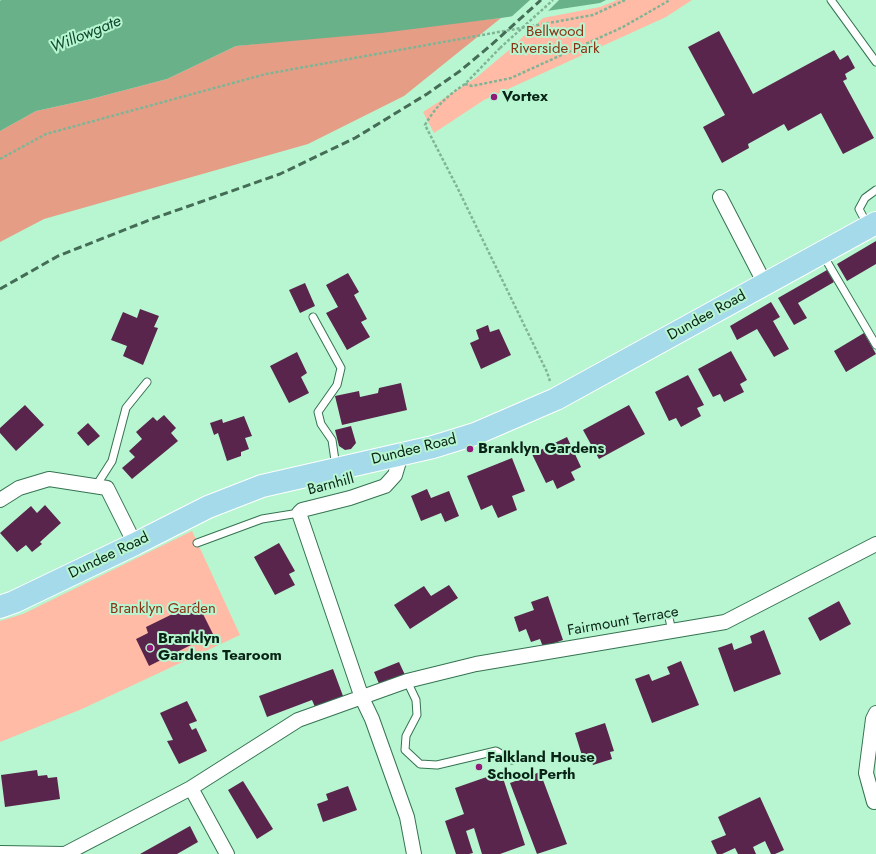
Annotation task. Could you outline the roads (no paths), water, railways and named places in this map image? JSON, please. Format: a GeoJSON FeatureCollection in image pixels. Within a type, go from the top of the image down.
{"type":"FeatureCollection","features":[{"type":"Feature","properties":{"kind":"main road","name":"Dundee Road"},"geometry":{"type":"LineString","coordinates":[[0,606],[14,602],[208,507],[262,486],[433,447],[475,434],[556,399],[872,226]]}},
{"type":"Feature","properties":{"kind":"street"},"geometry":{"type":"LineString","coordinates":[[720,198],[765,284]]}},
{"type":"Feature","properties":{"kind":"street","name":"Barnhill"},"geometry":{"type":"LineString","coordinates":[[299,513],[302,510],[350,498],[385,486],[395,475],[401,455]]}},
{"type":"Feature","properties":{"kind":"street"},"geometry":{"type":"LineString","coordinates":[[0,500],[19,488],[49,479],[107,488],[135,544]]}},
{"type":"Feature","properties":{"kind":"street"},"geometry":{"type":"LineString","coordinates":[[299,513],[362,698],[372,719],[407,817],[414,854]]}},
{"type":"Feature","properties":{"kind":"street","name":"Fairmount Terrace"},"geometry":{"type":"LineString","coordinates":[[0,853],[65,854],[192,788],[298,720],[407,681],[476,664],[671,624],[725,622],[876,544]]}},
{"type":"Feature","properties":{"kind":"street"},"geometry":{"type":"LineString","coordinates":[[874,802],[866,773],[873,719],[876,713]]}},
{"type":"Feature","properties":{"kind":"street"},"geometry":{"type":"LineString","coordinates":[[192,788],[227,854]]}},
{"type":"Feature","properties":{"kind":"lane"},"geometry":{"type":"LineString","coordinates":[[831,0],[876,62]]}},
{"type":"Feature","properties":{"kind":"lane"},"geometry":{"type":"LineString","coordinates":[[872,226],[859,209],[865,198],[876,190]]}},
{"type":"Feature","properties":{"kind":"lane"},"geometry":{"type":"LineString","coordinates":[[822,253],[876,345]]}},
{"type":"Feature","properties":{"kind":"lane"},"geometry":{"type":"LineString","coordinates":[[313,317],[341,368],[337,385],[318,412],[321,424],[332,440],[336,470]]}},
{"type":"Feature","properties":{"kind":"lane"},"geometry":{"type":"LineString","coordinates":[[96,486],[112,461],[126,408],[147,382]]}},
{"type":"Feature","properties":{"kind":"lane"},"geometry":{"type":"LineString","coordinates":[[197,543],[262,519],[299,513]]}},
{"type":"Feature","properties":{"kind":"lane"},"geometry":{"type":"LineString","coordinates":[[407,681],[416,700],[417,715],[406,736],[405,750],[420,764],[437,765],[496,751],[512,760]]}},
{"type":"Feature","properties":{"kind":"lane"},"geometry":{"type":"LineString","coordinates":[[0,845],[14,854]]}},
{"type":"Feature","properties":{"kind":"water","name":"Willowgate"},"geometry":{"type":"Polygon","coordinates":[[[1,0],[606,0],[600,3],[501,18],[381,33],[236,46],[167,79],[91,99],[36,111],[0,131],[1,0]]]}},
{"type":"Feature","properties":{"kind":"railway"},"geometry":{"type":"LineString","coordinates":[[0,289],[58,256],[152,219],[280,174],[355,138],[427,94],[460,71],[541,0]]}},
{"type":"Feature","properties":{"kind":"place","name":"Vortex"},"geometry":{"type":"Point","coordinates":[494,97]}},
{"type":"Feature","properties":{"kind":"place","name":"Branklyn Gardens"},"geometry":{"type":"Point","coordinates":[470,449]}},
{"type":"Feature","properties":{"kind":"place","name":"Branklyn Gardens Tearoom"},"geometry":{"type":"Point","coordinates":[150,648]}},
{"type":"Feature","properties":{"kind":"place","name":"Falkland House School Perth"},"geometry":{"type":"Point","coordinates":[479,767]}},
{"type":"Feature","properties":{"kind":"park label","name":"Bellwood Riverside Park"},"geometry":{"type":"Point","coordinates":[555,40]}},
{"type":"Feature","properties":{"kind":"park label","name":"Branklyn Garden"},"geometry":{"type":"Point","coordinates":[163,609]}}]}
